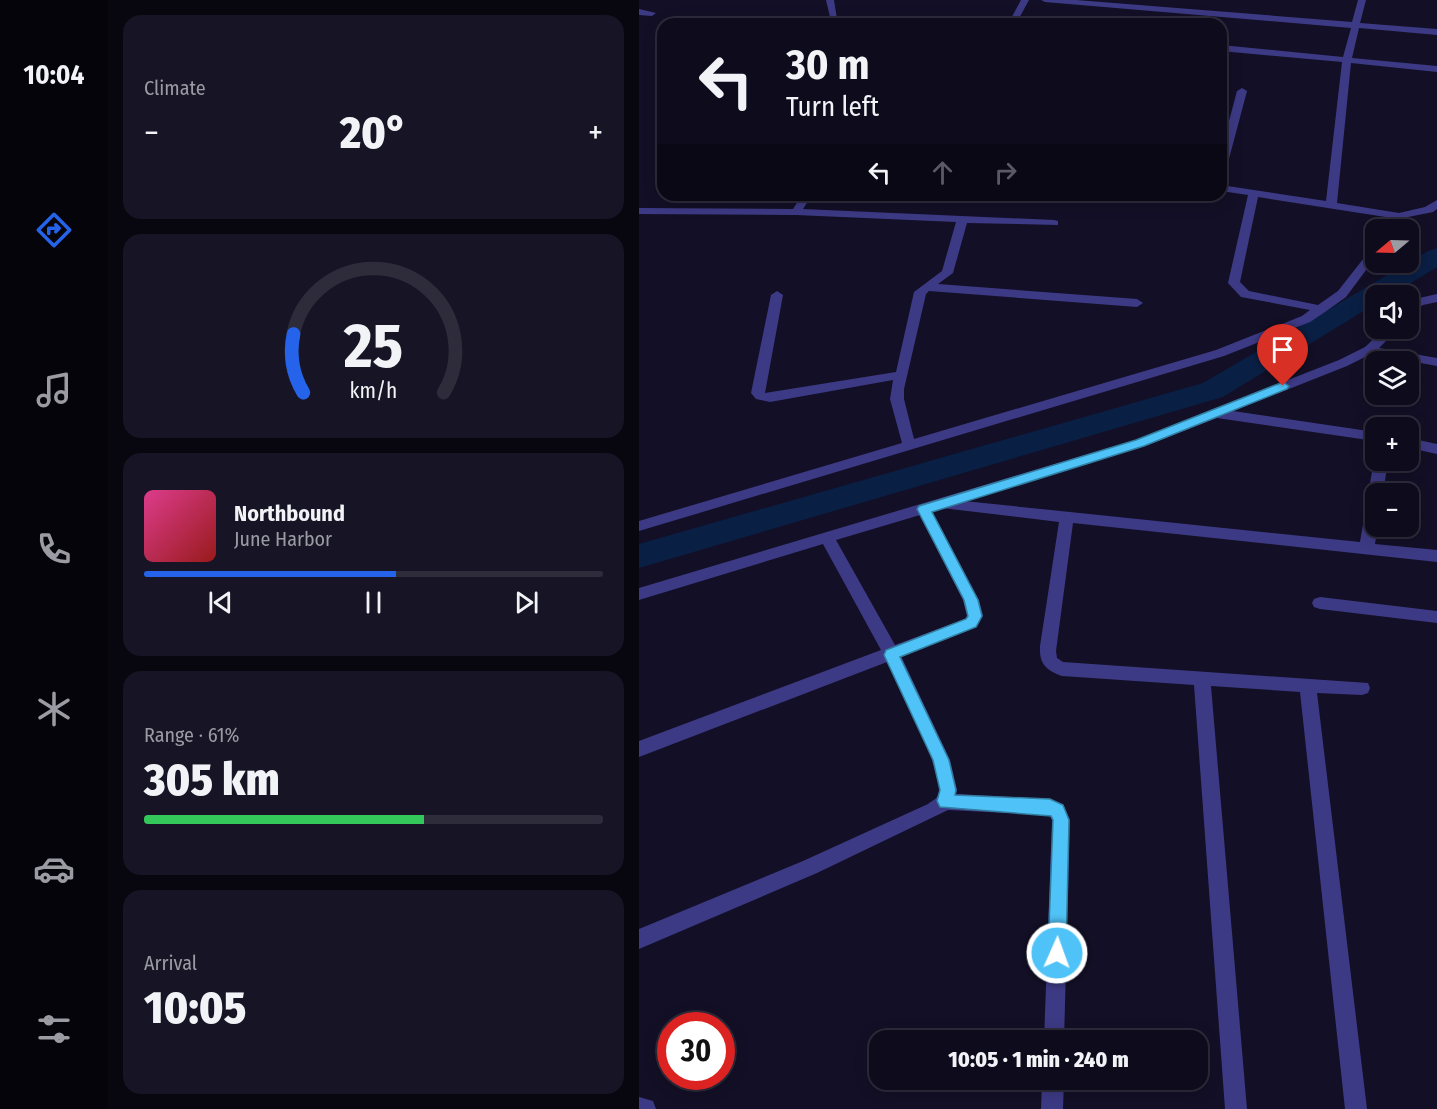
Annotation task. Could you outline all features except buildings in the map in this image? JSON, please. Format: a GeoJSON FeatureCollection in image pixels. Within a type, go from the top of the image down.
{"type":"FeatureCollection","features":[{"type":"Feature","properties":{"kind":"street"},"geometry":{"type":"LineString","coordinates":[[830,0],[834,17]]}},
{"type":"Feature","properties":{"kind":"street"},"geometry":{"type":"LineString","coordinates":[[1015,18],[1025,0]]}},
{"type":"Feature","properties":{"kind":"street"},"geometry":{"type":"LineString","coordinates":[[1045,0],[1101,2],[1437,32]]}},
{"type":"Feature","properties":{"kind":"street"},"geometry":{"type":"LineString","coordinates":[[1331,206],[1347,60],[1362,0]]}},
{"type":"Feature","properties":{"kind":"street"},"geometry":{"type":"LineString","coordinates":[[639,12],[652,13]]}},
{"type":"Feature","properties":{"kind":"street"},"geometry":{"type":"LineString","coordinates":[[1227,49],[1437,69]]}},
{"type":"Feature","properties":{"kind":"street"},"geometry":{"type":"LineString","coordinates":[[1227,147],[1242,91]]}},
{"type":"Feature","properties":{"kind":"street"},"geometry":{"type":"LineString","coordinates":[[1227,189],[1399,216],[1429,210],[1437,203]]}},
{"type":"Feature","properties":{"kind":"street"},"geometry":{"type":"LineString","coordinates":[[1254,193],[1234,283],[1245,294],[1321,309]]}},
{"type":"Feature","properties":{"kind":"street"},"geometry":{"type":"LineString","coordinates":[[796,212],[803,201]]}},
{"type":"Feature","properties":{"kind":"street"},"geometry":{"type":"LineString","coordinates":[[639,211],[796,212],[1054,223]]}},
{"type":"Feature","properties":{"kind":"street"},"geometry":{"type":"LineString","coordinates":[[909,446],[897,399],[920,292],[947,273],[962,219]]}},
{"type":"Feature","properties":{"kind":"street"},"geometry":{"type":"LineString","coordinates":[[639,526],[1220,353],[1306,319],[1343,294],[1365,264]]}},
{"type":"Feature","properties":{"kind":"street"},"geometry":{"type":"LineString","coordinates":[[926,287],[1137,303]]}},
{"type":"Feature","properties":{"kind":"street"},"geometry":{"type":"LineString","coordinates":[[777,295],[758,393],[761,396],[770,398],[901,375]]}},
{"type":"Feature","properties":{"kind":"street"},"geometry":{"type":"LineString","coordinates":[[1419,302],[1437,298]]}},
{"type":"Feature","properties":{"kind":"street"},"geometry":{"type":"LineString","coordinates":[[639,594],[941,505],[1140,443],[1343,363],[1369,350],[1381,339]]}},
{"type":"Feature","properties":{"kind":"street"},"geometry":{"type":"LineString","coordinates":[[1369,350],[1437,362]]}},
{"type":"Feature","properties":{"kind":"street"},"geometry":{"type":"LineString","coordinates":[[1215,413],[1365,436]]}},
{"type":"Feature","properties":{"kind":"street"},"geometry":{"type":"LineString","coordinates":[[1419,445],[1437,449]]}},
{"type":"Feature","properties":{"kind":"street"},"geometry":{"type":"LineString","coordinates":[[941,505],[1437,556]]}},
{"type":"Feature","properties":{"kind":"street"},"geometry":{"type":"LineString","coordinates":[[639,749],[892,655],[971,623],[975,616],[971,600],[924,509]]}},
{"type":"Feature","properties":{"kind":"street"},"geometry":{"type":"LineString","coordinates":[[1067,517],[1048,646],[1047,658],[1052,666],[1062,669],[1202,679],[1362,688]]}},
{"type":"Feature","properties":{"kind":"street"},"geometry":{"type":"LineString","coordinates":[[1367,548],[1369,537]]}},
{"type":"Feature","properties":{"kind":"street"},"geometry":{"type":"LineString","coordinates":[[639,939],[810,867],[934,810],[945,801],[948,790],[941,760],[892,655],[827,538]]}},
{"type":"Feature","properties":{"kind":"street"},"geometry":{"type":"LineString","coordinates":[[1320,603],[1437,617]]}},
{"type":"Feature","properties":{"kind":"street"},"geometry":{"type":"LineString","coordinates":[[1202,679],[1236,1109]]}},
{"type":"Feature","properties":{"kind":"street"},"geometry":{"type":"LineString","coordinates":[[1308,685],[1356,1109]]}},
{"type":"Feature","properties":{"kind":"street"},"geometry":{"type":"LineString","coordinates":[[945,801],[1050,807],[1057,810],[1061,820],[1054,1030]]}},
{"type":"Feature","properties":{"kind":"street"},"geometry":{"type":"LineString","coordinates":[[1052,1109],[1053,1090]]}},
{"type":"Feature","properties":{"kind":"street"},"geometry":{"type":"LineString","coordinates":[[639,1108],[645,1109]]}},
{"type":"Feature","properties":{"kind":"waterway"},"geometry":{"type":"LineString","coordinates":[[639,556],[1213,390],[1437,256]]}},
{"type":"Feature","properties":{"kind":"route"},"geometry":{"type":"LineString","coordinates":[[1057,953],[1061,820],[1057,810],[1050,807],[945,801],[948,790],[941,760],[892,655],[971,623],[975,616],[975,608],[924,509],[1140,443],[1283,386]]}}]}
